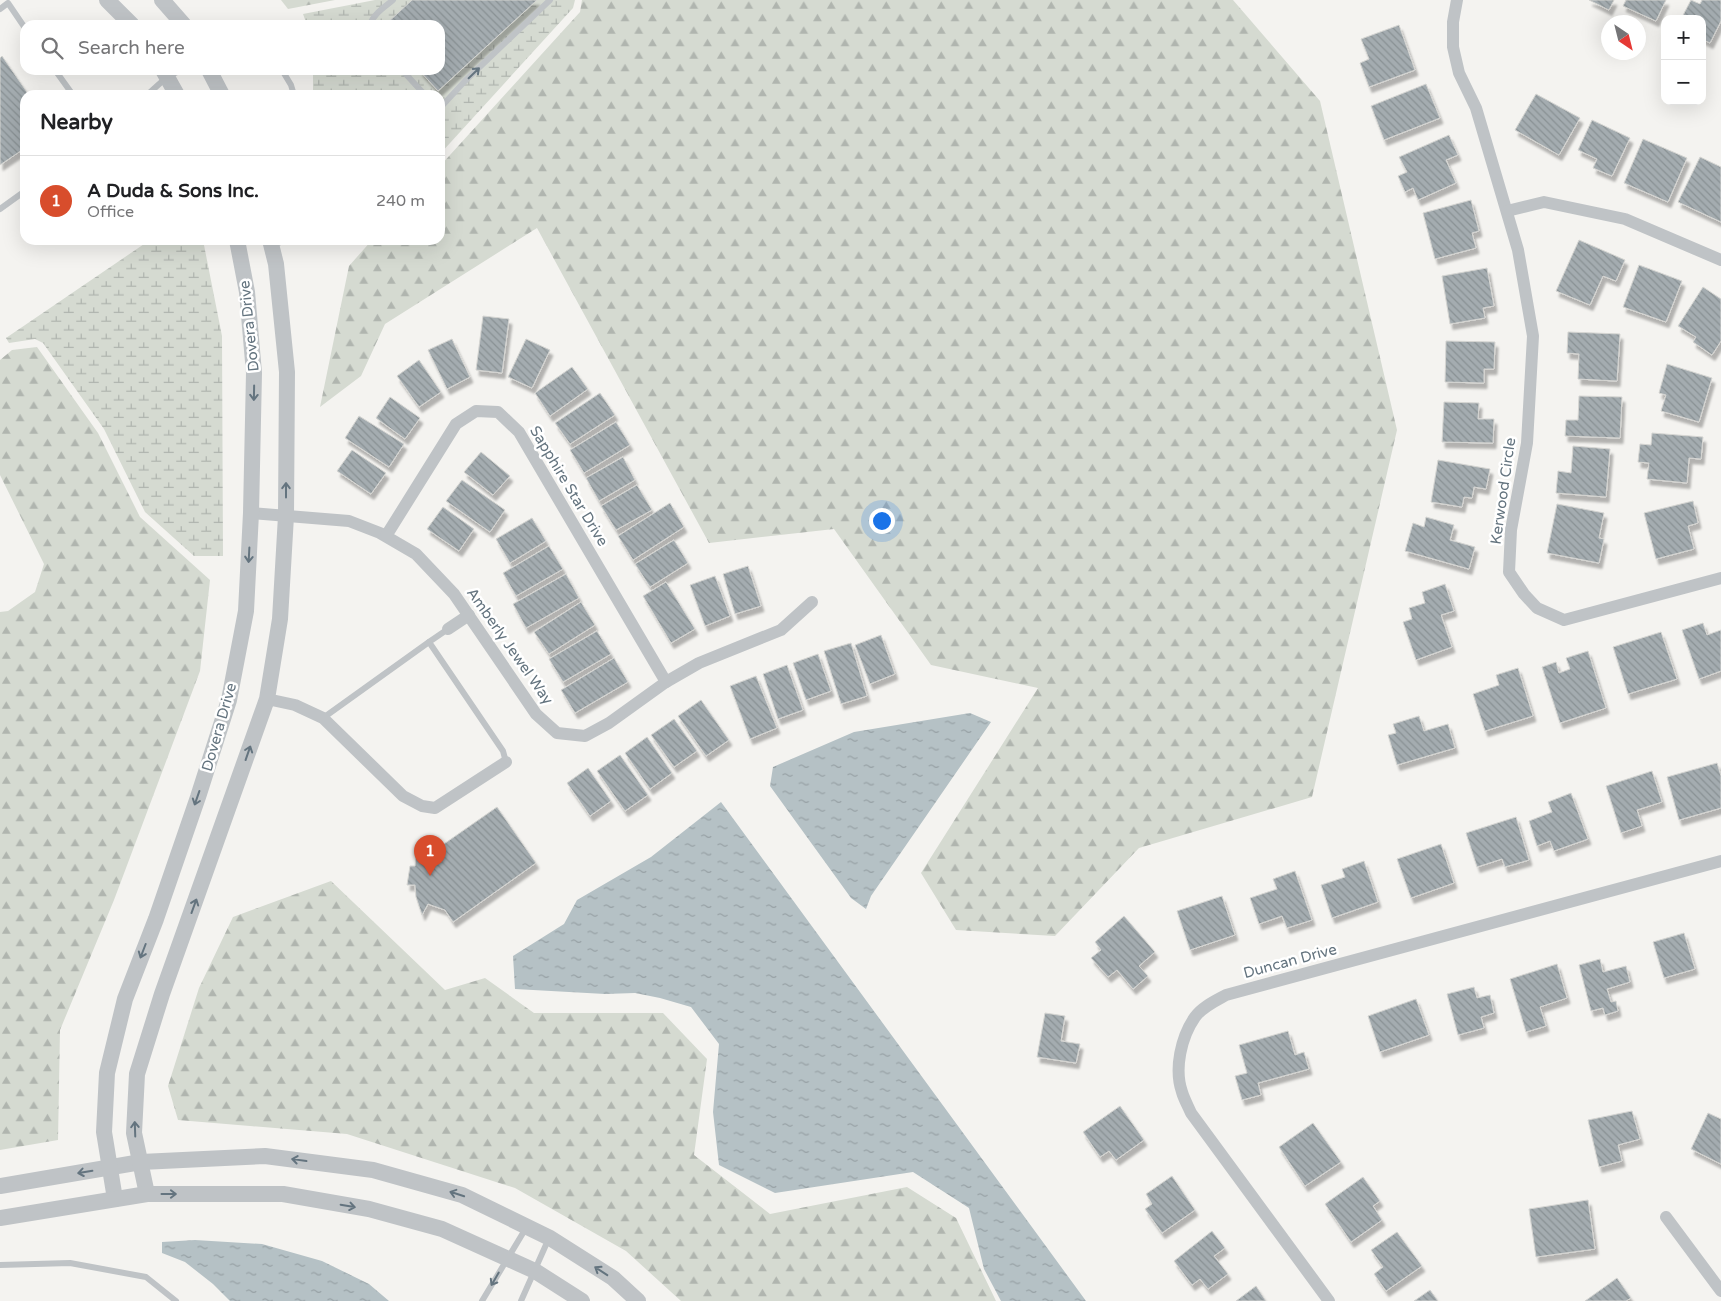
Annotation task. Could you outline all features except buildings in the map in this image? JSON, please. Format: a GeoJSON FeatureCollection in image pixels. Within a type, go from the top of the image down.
{"type":"FeatureCollection","features":[{"type":"Feature","properties":{"kind":"street"},"geometry":{"type":"LineString","coordinates":[[107,0],[127,20]]}},
{"type":"Feature","properties":{"kind":"street"},"geometry":{"type":"LineString","coordinates":[[162,0],[180,20]]}},
{"type":"Feature","properties":{"kind":"street","name":"Kerwood Circle"},"geometry":{"type":"LineString","coordinates":[[1457,0],[1453,22],[1453,47],[1459,73],[1476,108],[1518,250],[1533,336],[1527,443],[1511,530],[1509,572],[1524,594],[1537,608],[1564,620],[1721,578]]}},
{"type":"Feature","properties":{"kind":"street"},"geometry":{"type":"LineString","coordinates":[[171,75],[175,90]]}},
{"type":"Feature","properties":{"kind":"street"},"geometry":{"type":"LineString","coordinates":[[212,75],[219,90]]}},
{"type":"Feature","properties":{"kind":"street"},"geometry":{"type":"LineString","coordinates":[[1507,211],[1544,202],[1624,219],[1721,260]]}},
{"type":"Feature","properties":{"kind":"street","name":"Dovera Drive"},"geometry":{"type":"LineString","coordinates":[[116,1199],[104,1132],[107,1073],[125,999],[159,910],[198,798],[229,700],[246,611],[251,513],[254,373],[247,292],[239,245]]}},
{"type":"Feature","properties":{"kind":"street"},"geometry":{"type":"LineString","coordinates":[[147,1194],[134,1133],[137,1074],[162,994],[267,699],[280,620],[286,516],[287,372],[276,264],[276,245]]}},
{"type":"Feature","properties":{"kind":"street","name":"Sapphire Star Drive"},"geometry":{"type":"LineString","coordinates":[[386,536],[456,424],[476,411],[498,412],[519,432],[666,682]]}},
{"type":"Feature","properties":{"kind":"street","name":"Amberly Jewel Way"},"geometry":{"type":"LineString","coordinates":[[251,513],[349,521],[386,536],[416,554],[454,594],[536,714],[557,733],[585,736],[609,723],[666,682],[699,663],[781,630],[812,602]]}},
{"type":"Feature","properties":{"kind":"street"},"geometry":{"type":"LineString","coordinates":[[448,629],[468,615]]}},
{"type":"Feature","properties":{"kind":"street"},"geometry":{"type":"LineString","coordinates":[[267,699],[295,705],[323,718],[402,796],[422,806],[435,808],[506,762]]}},
{"type":"Feature","properties":{"kind":"street","name":"Duncan Drive"},"geometry":{"type":"LineString","coordinates":[[1329,1301],[1191,1113],[1181,1091],[1178,1071],[1180,1054],[1186,1035],[1195,1017],[1209,1005],[1226,995],[1721,861]]}},
{"type":"Feature","properties":{"kind":"street"},"geometry":{"type":"LineString","coordinates":[[0,1186],[141,1162],[265,1156],[373,1170],[462,1195],[550,1238],[613,1278],[638,1301]]}},
{"type":"Feature","properties":{"kind":"street"},"geometry":{"type":"LineString","coordinates":[[0,1218],[147,1194],[282,1194],[369,1209],[442,1229],[535,1271],[582,1301]]}},
{"type":"Feature","properties":{"kind":"street"},"geometry":{"type":"LineString","coordinates":[[1666,1217],[1721,1291]]}},
{"type":"Feature","properties":{"kind":"lane"},"geometry":{"type":"LineString","coordinates":[[372,20],[380,10],[393,0]]}},
{"type":"Feature","properties":{"kind":"lane"},"geometry":{"type":"LineString","coordinates":[[445,103],[550,0]]}},
{"type":"Feature","properties":{"kind":"lane"},"geometry":{"type":"LineString","coordinates":[[0,9],[8,3],[20,21]]}},
{"type":"Feature","properties":{"kind":"lane"},"geometry":{"type":"LineString","coordinates":[[59,75],[69,90]]}},
{"type":"Feature","properties":{"kind":"lane"},"geometry":{"type":"LineString","coordinates":[[152,90],[167,75]]}},
{"type":"Feature","properties":{"kind":"lane"},"geometry":{"type":"LineString","coordinates":[[285,75],[292,90]]}},
{"type":"Feature","properties":{"kind":"lane"},"geometry":{"type":"LineString","coordinates":[[407,75],[420,90]]}},
{"type":"Feature","properties":{"kind":"lane"},"geometry":{"type":"LineString","coordinates":[[0,208],[20,194]]}},
{"type":"Feature","properties":{"kind":"lane"},"geometry":{"type":"LineString","coordinates":[[323,718],[448,629]]}},
{"type":"Feature","properties":{"kind":"lane"},"geometry":{"type":"LineString","coordinates":[[429,642],[503,751],[506,762]]}},
{"type":"Feature","properties":{"kind":"lane"},"geometry":{"type":"LineString","coordinates":[[482,1301],[526,1227]]}},
{"type":"Feature","properties":{"kind":"lane"},"geometry":{"type":"LineString","coordinates":[[521,1301],[550,1238]]}},
{"type":"Feature","properties":{"kind":"lane"},"geometry":{"type":"LineString","coordinates":[[0,1265],[70,1263],[146,1277],[176,1301]]}},
{"type":"Feature","properties":{"kind":"green space"},"geometry":{"type":"Polygon","coordinates":[[[281,0],[335,0],[288,9],[281,0]]]}},
{"type":"Feature","properties":{"kind":"green space"},"geometry":{"type":"Polygon","coordinates":[[[375,0],[575,0],[573,8],[445,149],[445,90],[313,90],[313,75],[445,75],[445,20],[305,20],[303,14],[375,0]]]}},
{"type":"Feature","properties":{"kind":"green space"},"geometry":{"type":"Polygon","coordinates":[[[582,0],[1233,0],[1320,101],[1397,430],[1312,797],[1139,848],[1055,936],[956,930],[921,873],[1038,688],[931,665],[834,529],[709,543],[537,228],[385,324],[361,376],[320,407],[349,266],[368,245],[445,245],[445,160],[580,12],[582,0]]]}},
{"type":"Feature","properties":{"kind":"green space"},"geometry":{"type":"Polygon","coordinates":[[[143,245],[204,245],[222,336],[223,556],[194,556],[145,512],[104,429],[43,343],[35,339],[9,343],[6,338],[143,245]]]}},
{"type":"Feature","properties":{"kind":"green space"},"geometry":{"type":"Polygon","coordinates":[[[37,347],[98,433],[140,517],[210,580],[200,671],[114,900],[60,1030],[58,1140],[0,1150],[0,612],[8,611],[35,592],[44,564],[0,475],[0,360],[12,350],[37,347]]]}},
{"type":"Feature","properties":{"kind":"green space"},"geometry":{"type":"Polygon","coordinates":[[[331,881],[445,990],[485,978],[534,1013],[663,1013],[707,1059],[694,1155],[770,1214],[907,1187],[956,1218],[996,1301],[681,1301],[626,1251],[515,1188],[347,1134],[178,1120],[168,1086],[199,988],[233,917],[331,881]]]}},
{"type":"Feature","properties":{"kind":"water"},"geometry":{"type":"Polygon","coordinates":[[[970,713],[991,722],[871,896],[866,909],[851,898],[770,786],[773,767],[854,732],[970,713]]]}},
{"type":"Feature","properties":{"kind":"water"},"geometry":{"type":"Polygon","coordinates":[[[721,802],[1086,1301],[1001,1301],[984,1269],[969,1208],[913,1172],[775,1193],[719,1165],[713,1112],[719,1044],[691,1007],[635,993],[605,994],[515,989],[513,956],[564,924],[577,900],[651,857],[721,802]]]}},
{"type":"Feature","properties":{"kind":"water"},"geometry":{"type":"Polygon","coordinates":[[[195,1240],[262,1244],[322,1261],[369,1284],[389,1301],[230,1301],[213,1284],[185,1262],[162,1253],[162,1242],[195,1240]]]}},
{"type":"Feature","properties":{"kind":"place","name":"A Duda & Sons Inc."},"geometry":{"type":"Point","coordinates":[430,876]}}]}
